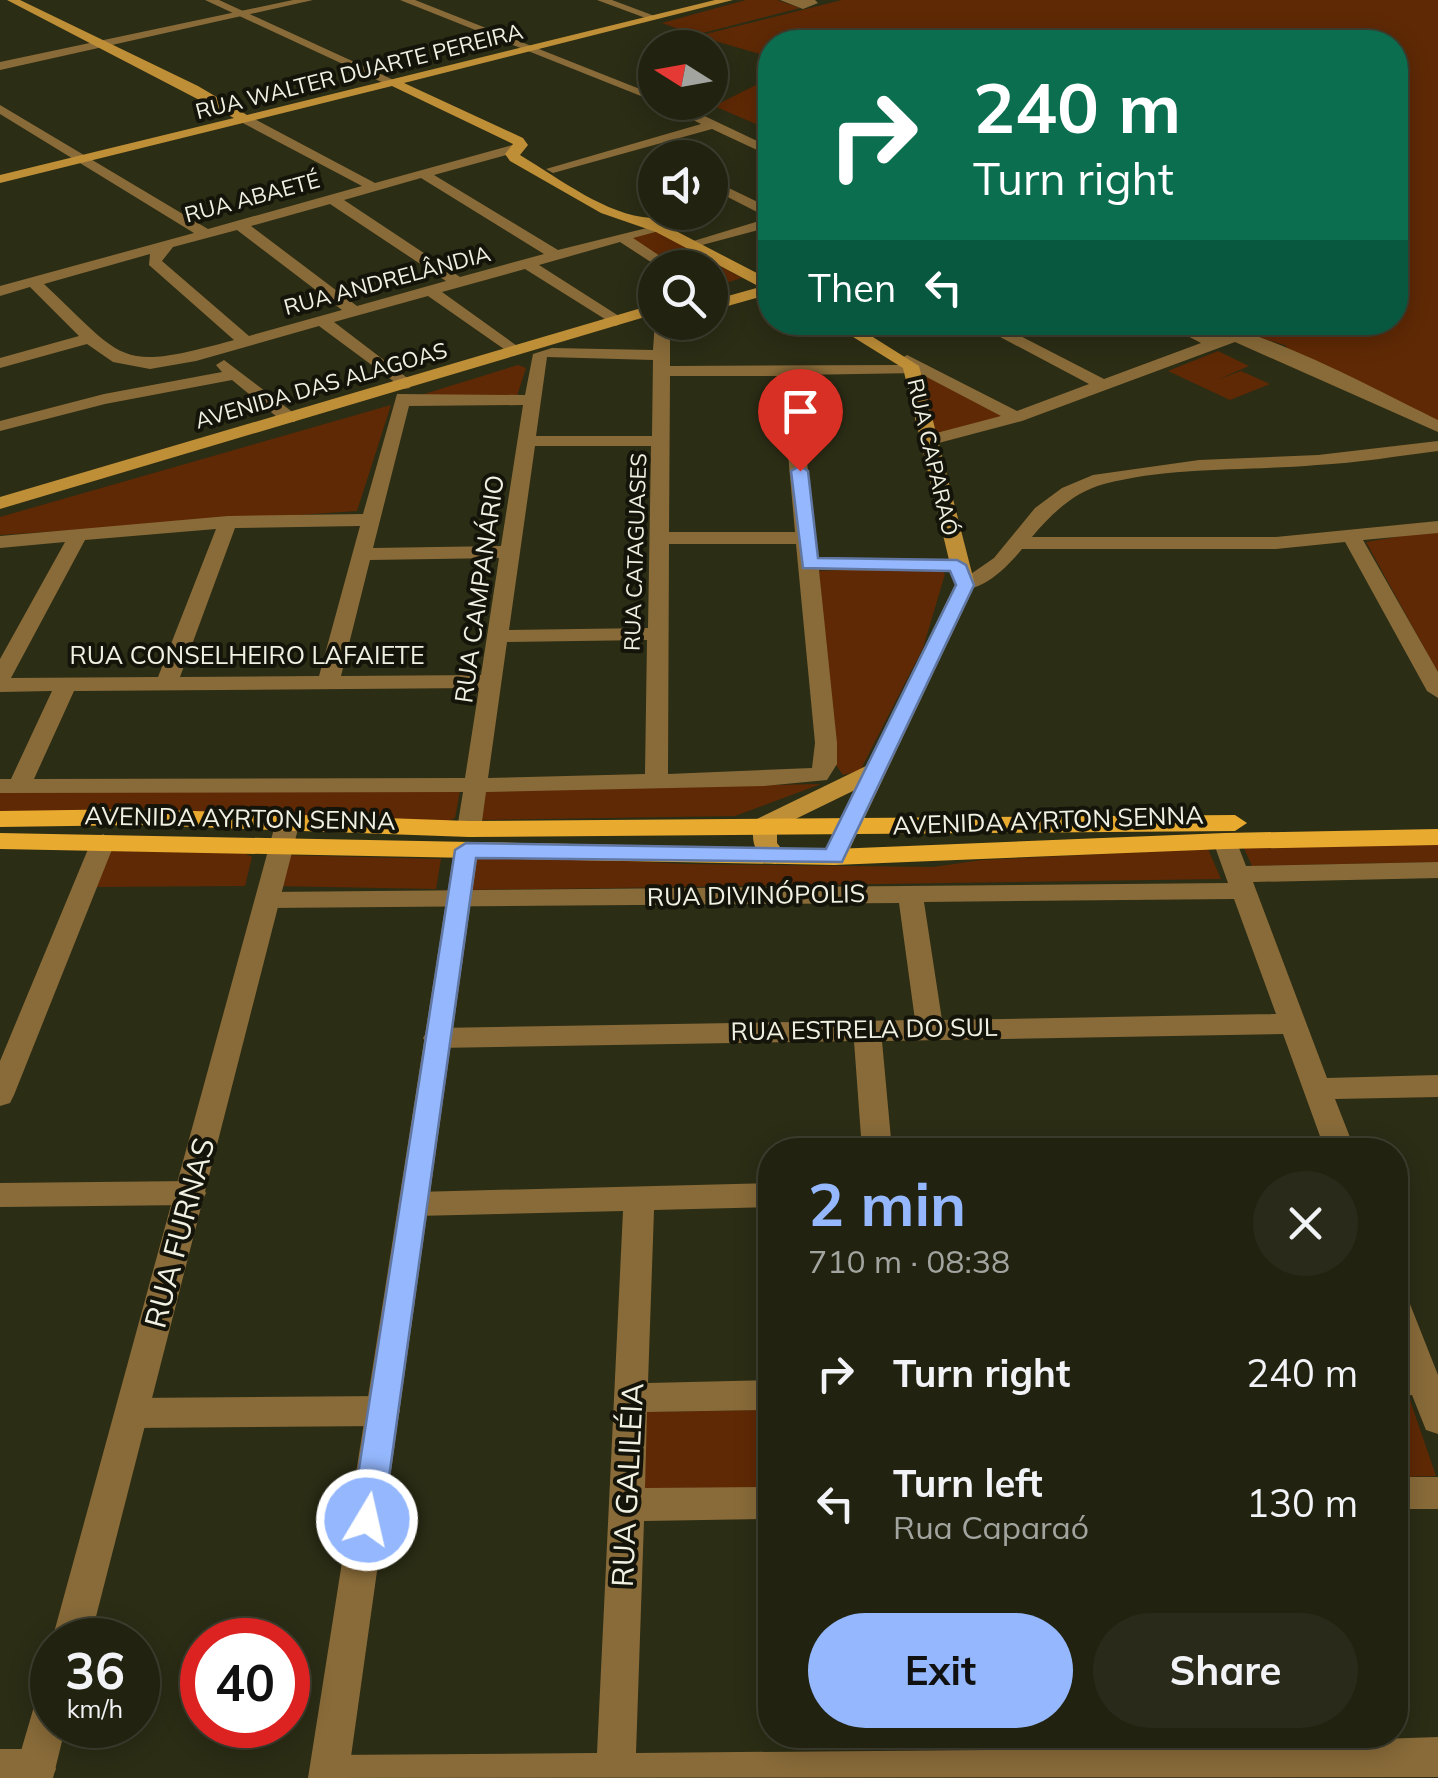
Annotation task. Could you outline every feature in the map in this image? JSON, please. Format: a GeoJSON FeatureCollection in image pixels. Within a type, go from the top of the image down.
{"type":"FeatureCollection","features":[{"type":"Feature","properties":{"kind":"main road"},"geometry":{"type":"LineString","coordinates":[[12,0],[155,67],[246,120]]}},
{"type":"Feature","properties":{"kind":"main road","name":"RUA WALTER DUARTE PEREIRA"},"geometry":{"type":"LineString","coordinates":[[0,179],[654,18],[704,2],[728,0]]}},
{"type":"Feature","properties":{"kind":"main road"},"geometry":{"type":"LineString","coordinates":[[392,82],[522,145],[532,159],[638,223]]}},
{"type":"Feature","properties":{"kind":"main road"},"geometry":{"type":"LineString","coordinates":[[532,159],[638,218]]}},
{"type":"Feature","properties":{"kind":"main road"},"geometry":{"type":"LineString","coordinates":[[660,230],[758,278]]}},
{"type":"Feature","properties":{"kind":"main road"},"geometry":{"type":"LineString","coordinates":[[728,289],[758,284]]}},
{"type":"Feature","properties":{"kind":"main road"},"geometry":{"type":"LineString","coordinates":[[728,298],[758,286]]}},
{"type":"Feature","properties":{"kind":"main road","name":"AVENIDA DAS ALAGOAS"},"geometry":{"type":"LineString","coordinates":[[431,382],[545,354],[638,314]]}},
{"type":"Feature","properties":{"kind":"main road","name":"AVENIDA DAS ALAGOAS"},"geometry":{"type":"LineString","coordinates":[[0,515],[403,395],[514,351],[638,325]]}},
{"type":"Feature","properties":{"kind":"main road"},"geometry":{"type":"LineString","coordinates":[[859,335],[910,365]]}},
{"type":"Feature","properties":{"kind":"main road","name":"RUA CAPARAÓ"},"geometry":{"type":"LineString","coordinates":[[910,365],[961,575]]}},
{"type":"Feature","properties":{"kind":"main road","name":"AVENIDA DAS ALAGOAS"},"geometry":{"type":"LineString","coordinates":[[0,503],[289,418],[403,395]]}},
{"type":"Feature","properties":{"kind":"main road"},"geometry":{"type":"LineString","coordinates":[[834,857],[961,575]]}},
{"type":"Feature","properties":{"kind":"main road"},"geometry":{"type":"LineString","coordinates":[[775,856],[765,845],[765,824],[872,772]]}},
{"type":"Feature","properties":{"kind":"main road","name":"AVENIDA AYRTON SENNA"},"geometry":{"type":"LineString","coordinates":[[0,819],[140,817],[284,835]]}},
{"type":"Feature","properties":{"kind":"main road","name":"AVENIDA AYRTON SENNA"},"geometry":{"type":"LineString","coordinates":[[467,840],[765,824],[846,828],[1438,820]]}},
{"type":"Feature","properties":{"kind":"main road","name":"AVENIDA AYRTON SENNA"},"geometry":{"type":"LineString","coordinates":[[0,841],[102,842],[284,835],[834,857],[1226,840],[1438,837]]}},
{"type":"Feature","properties":{"kind":"street"},"geometry":{"type":"LineString","coordinates":[[210,0],[392,82]]}},
{"type":"Feature","properties":{"kind":"street"},"geometry":{"type":"LineString","coordinates":[[0,66],[308,0]]}},
{"type":"Feature","properties":{"kind":"street"},"geometry":{"type":"LineString","coordinates":[[405,0],[638,92]]}},
{"type":"Feature","properties":{"kind":"street"},"geometry":{"type":"LineString","coordinates":[[602,0],[654,18]]}},
{"type":"Feature","properties":{"kind":"street"},"geometry":{"type":"LineString","coordinates":[[785,0],[803,6],[813,4],[804,0]]}},
{"type":"Feature","properties":{"kind":"street"},"geometry":{"type":"LineString","coordinates":[[9,50],[27,61]]}},
{"type":"Feature","properties":{"kind":"street"},"geometry":{"type":"LineString","coordinates":[[0,110],[204,233]]}},
{"type":"Feature","properties":{"kind":"street"},"geometry":{"type":"LineString","coordinates":[[246,120],[373,187]]}},
{"type":"Feature","properties":{"kind":"street"},"geometry":{"type":"LineString","coordinates":[[697,120],[758,147]]}},
{"type":"Feature","properties":{"kind":"street","name":"RUA ABAETÉ"},"geometry":{"type":"LineString","coordinates":[[4,286],[33,282],[422,174],[635,145],[709,126]]}},
{"type":"Feature","properties":{"kind":"street"},"geometry":{"type":"LineString","coordinates":[[422,174],[557,256]]}},
{"type":"Feature","properties":{"kind":"street"},"geometry":{"type":"LineString","coordinates":[[728,192],[758,208]]}},
{"type":"Feature","properties":{"kind":"street"},"geometry":{"type":"LineString","coordinates":[[331,198],[459,283]]}},
{"type":"Feature","properties":{"kind":"street"},"geometry":{"type":"LineString","coordinates":[[239,224],[355,312]]}},
{"type":"Feature","properties":{"kind":"street"},"geometry":{"type":"LineString","coordinates":[[692,246],[758,226]]}},
{"type":"Feature","properties":{"kind":"street","name":"RUA ANDRELÂNDIA"},"geometry":{"type":"LineString","coordinates":[[92,337],[112,356],[130,363],[164,362],[654,230]]}},
{"type":"Feature","properties":{"kind":"street"},"geometry":{"type":"LineString","coordinates":[[623,238],[642,250]]}},
{"type":"Feature","properties":{"kind":"street"},"geometry":{"type":"LineString","coordinates":[[171,242],[156,254],[154,262],[246,342]]}},
{"type":"Feature","properties":{"kind":"street"},"geometry":{"type":"LineString","coordinates":[[528,264],[616,321]]}},
{"type":"Feature","properties":{"kind":"street"},"geometry":{"type":"LineString","coordinates":[[0,363],[92,337],[33,282]]}},
{"type":"Feature","properties":{"kind":"street"},"geometry":{"type":"LineString","coordinates":[[431,290],[514,351]]}},
{"type":"Feature","properties":{"kind":"street"},"geometry":{"type":"LineString","coordinates":[[322,321],[403,395],[534,400]]}},
{"type":"Feature","properties":{"kind":"street"},"geometry":{"type":"LineString","coordinates":[[0,345],[79,324]]}},
{"type":"Feature","properties":{"kind":"street"},"geometry":{"type":"LineString","coordinates":[[1005,335],[1103,385]]}},
{"type":"Feature","properties":{"kind":"street"},"geometry":{"type":"LineString","coordinates":[[1037,335],[1122,378]]}},
{"type":"Feature","properties":{"kind":"street"},"geometry":{"type":"LineString","coordinates":[[1211,335],[1332,376],[1438,426]]}},
{"type":"Feature","properties":{"kind":"street"},"geometry":{"type":"LineString","coordinates":[[1220,335],[1227,340]]}},
{"type":"Feature","properties":{"kind":"street","name":"RUA CATAGUASES"},"geometry":{"type":"LineString","coordinates":[[656,782],[663,340]]}},
{"type":"Feature","properties":{"kind":"street"},"geometry":{"type":"LineString","coordinates":[[931,440],[1016,417],[1227,340]]}},
{"type":"Feature","properties":{"kind":"street"},"geometry":{"type":"LineString","coordinates":[[208,352],[289,418]]}},
{"type":"Feature","properties":{"kind":"street"},"geometry":{"type":"LineString","coordinates":[[545,354],[790,370],[910,365],[1016,417]]}},
{"type":"Feature","properties":{"kind":"street","name":"RUA CAMPANÁRIO"},"geometry":{"type":"LineString","coordinates":[[328,1777],[534,400],[545,354]]}},
{"type":"Feature","properties":{"kind":"street"},"geometry":{"type":"LineString","coordinates":[[68,684],[10,786],[478,785],[819,774],[826,764],[790,370]]}},
{"type":"Feature","properties":{"kind":"street"},"geometry":{"type":"LineString","coordinates":[[0,426],[104,399],[235,374]]}},
{"type":"Feature","properties":{"kind":"street"},"geometry":{"type":"LineString","coordinates":[[328,684],[403,395]]}},
{"type":"Feature","properties":{"kind":"street"},"geometry":{"type":"LineString","coordinates":[[528,441],[663,441]]}},
{"type":"Feature","properties":{"kind":"street"},"geometry":{"type":"LineString","coordinates":[[809,564],[961,575],[1001,562],[1042,512],[1070,492],[1100,480],[1199,465],[1318,460],[1438,446]]}},
{"type":"Feature","properties":{"kind":"street"},"geometry":{"type":"LineString","coordinates":[[0,542],[228,522],[372,520]]}},
{"type":"Feature","properties":{"kind":"street"},"geometry":{"type":"LineString","coordinates":[[167,682],[228,522]]}},
{"type":"Feature","properties":{"kind":"street"},"geometry":{"type":"LineString","coordinates":[[1020,543],[1276,542],[1352,538],[1438,527]]}},
{"type":"Feature","properties":{"kind":"street"},"geometry":{"type":"LineString","coordinates":[[0,682],[78,536]]}},
{"type":"Feature","properties":{"kind":"street"},"geometry":{"type":"LineString","coordinates":[[660,538],[806,538]]}},
{"type":"Feature","properties":{"kind":"street"},"geometry":{"type":"LineString","coordinates":[[1352,538],[1438,691]]}},
{"type":"Feature","properties":{"kind":"street"},"geometry":{"type":"LineString","coordinates":[[364,554],[512,552]]}},
{"type":"Feature","properties":{"kind":"street"},"geometry":{"type":"LineString","coordinates":[[500,636],[657,634]]}},
{"type":"Feature","properties":{"kind":"street","name":"RUA CONSELHEIRO LAFAIETE"},"geometry":{"type":"LineString","coordinates":[[0,682],[493,681]]}},
{"type":"Feature","properties":{"kind":"street","name":"RUA FURNAS"},"geometry":{"type":"LineString","coordinates":[[77,1618],[284,835]]}},
{"type":"Feature","properties":{"kind":"street"},"geometry":{"type":"LineString","coordinates":[[1226,840],[1336,1138]]}},
{"type":"Feature","properties":{"kind":"street"},"geometry":{"type":"LineString","coordinates":[[0,1095],[102,842]]}},
{"type":"Feature","properties":{"kind":"street","name":"RUA DIVINÓPOLIS"},"geometry":{"type":"LineString","coordinates":[[268,900],[910,892],[1241,883],[1437,872]]}},
{"type":"Feature","properties":{"kind":"street"},"geometry":{"type":"LineString","coordinates":[[910,892],[930,1028]]}},
{"type":"Feature","properties":{"kind":"street","name":"RUA ESTRELA DO SUL"},"geometry":{"type":"LineString","coordinates":[[437,1038],[1291,1024]]}},
{"type":"Feature","properties":{"kind":"street"},"geometry":{"type":"LineString","coordinates":[[867,1029],[876,1138]]}},
{"type":"Feature","properties":{"kind":"street"},"geometry":{"type":"LineString","coordinates":[[1318,1089],[1438,1086]]}},
{"type":"Feature","properties":{"kind":"street"},"geometry":{"type":"LineString","coordinates":[[0,1195],[191,1193]]}},
{"type":"Feature","properties":{"kind":"street"},"geometry":{"type":"LineString","coordinates":[[416,1204],[758,1195]]}},
{"type":"Feature","properties":{"kind":"street","name":"RUA GALILÉIA"},"geometry":{"type":"LineString","coordinates":[[616,1775],[639,1196]]}},
{"type":"Feature","properties":{"kind":"street"},"geometry":{"type":"LineString","coordinates":[[1409,1380],[1438,1419]]}},
{"type":"Feature","properties":{"kind":"street"},"geometry":{"type":"LineString","coordinates":[[633,1398],[758,1395]]}},
{"type":"Feature","properties":{"kind":"street"},"geometry":{"type":"LineString","coordinates":[[132,1413],[383,1411]]}},
{"type":"Feature","properties":{"kind":"street"},"geometry":{"type":"LineString","coordinates":[[1408,1494],[1438,1493]]}},
{"type":"Feature","properties":{"kind":"street"},"geometry":{"type":"LineString","coordinates":[[626,1505],[758,1503]]}},
{"type":"Feature","properties":{"kind":"street"},"geometry":{"type":"LineString","coordinates":[[23,1772],[34,1748]]}},
{"type":"Feature","properties":{"kind":"street"},"geometry":{"type":"LineString","coordinates":[[328,1777],[1091,1774],[1438,1757]]}},
{"type":"Feature","properties":{"kind":"shaded area"},"geometry":{"type":"Polygon","coordinates":[[[746,0],[777,0],[800,8],[714,30],[681,30],[662,23],[746,0]]]}},
{"type":"Feature","properties":{"kind":"shaded area"},"geometry":{"type":"Polygon","coordinates":[[[842,0],[1438,0],[1438,424],[1279,351],[1287,346],[1253,335],[1408,335],[1408,30],[758,30],[758,54],[728,45],[728,30],[722,30],[842,0]]]}},
{"type":"Feature","properties":{"kind":"shaded area"},"geometry":{"type":"Polygon","coordinates":[[[758,84],[758,125],[728,112],[728,99],[758,84]]]}},
{"type":"Feature","properties":{"kind":"shaded area"},"geometry":{"type":"Polygon","coordinates":[[[653,230],[690,250],[649,250],[628,238],[653,230]]]}},
{"type":"Feature","properties":{"kind":"shaded area"},"geometry":{"type":"Polygon","coordinates":[[[728,270],[742,278],[728,282],[728,270]]]}},
{"type":"Feature","properties":{"kind":"shaded area"},"geometry":{"type":"Polygon","coordinates":[[[1218,351],[1249,366],[1217,380],[1241,371],[1270,384],[1230,400],[1168,371],[1218,351]]]}},
{"type":"Feature","properties":{"kind":"shaded area"},"geometry":{"type":"Polygon","coordinates":[[[518,365],[526,368],[517,396],[421,395],[518,365]]]}},
{"type":"Feature","properties":{"kind":"shaded area"},"geometry":{"type":"Polygon","coordinates":[[[918,372],[1004,417],[936,438],[918,372]]]}},
{"type":"Feature","properties":{"kind":"shaded area"},"geometry":{"type":"Polygon","coordinates":[[[391,405],[357,511],[0,535],[0,517],[391,405]]]}},
{"type":"Feature","properties":{"kind":"shaded area"},"geometry":{"type":"Polygon","coordinates":[[[1438,530],[1438,673],[1366,542],[1438,530]]]}},
{"type":"Feature","properties":{"kind":"shaded area"},"geometry":{"type":"Polygon","coordinates":[[[938,566],[945,574],[923,648],[860,771],[843,775],[836,765],[819,571],[938,566]]]}},
{"type":"Feature","properties":{"kind":"shaded area"},"geometry":{"type":"Polygon","coordinates":[[[821,784],[735,816],[478,820],[486,791],[821,784]]]}},
{"type":"Feature","properties":{"kind":"shaded area"},"geometry":{"type":"Polygon","coordinates":[[[460,791],[455,818],[446,822],[0,813],[0,792],[460,791]]]}},
{"type":"Feature","properties":{"kind":"shaded area"},"geometry":{"type":"Polygon","coordinates":[[[1438,841],[1438,862],[1252,866],[1243,846],[1438,841]]]}},
{"type":"Feature","properties":{"kind":"shaded area"},"geometry":{"type":"Polygon","coordinates":[[[1208,849],[1221,879],[466,890],[473,853],[686,864],[933,867],[982,860],[1208,849]]]}},
{"type":"Feature","properties":{"kind":"shaded area"},"geometry":{"type":"Polygon","coordinates":[[[99,851],[242,852],[252,857],[245,886],[91,887],[99,851]]]}},
{"type":"Feature","properties":{"kind":"shaded area"},"geometry":{"type":"Polygon","coordinates":[[[283,855],[441,859],[436,889],[273,886],[283,855]]]}},
{"type":"Feature","properties":{"kind":"shaded area"},"geometry":{"type":"Polygon","coordinates":[[[1410,1400],[1436,1476],[1408,1477],[1410,1400]]]}},
{"type":"Feature","properties":{"kind":"shaded area"},"geometry":{"type":"Polygon","coordinates":[[[758,1410],[758,1493],[639,1496],[644,1412],[758,1410]]]}},
{"type":"Feature","properties":{"kind":"route"},"geometry":{"type":"LineString","coordinates":[[367,1520],[466,850],[834,857],[965,585],[957,565],[809,564],[800,471]]}}]}
